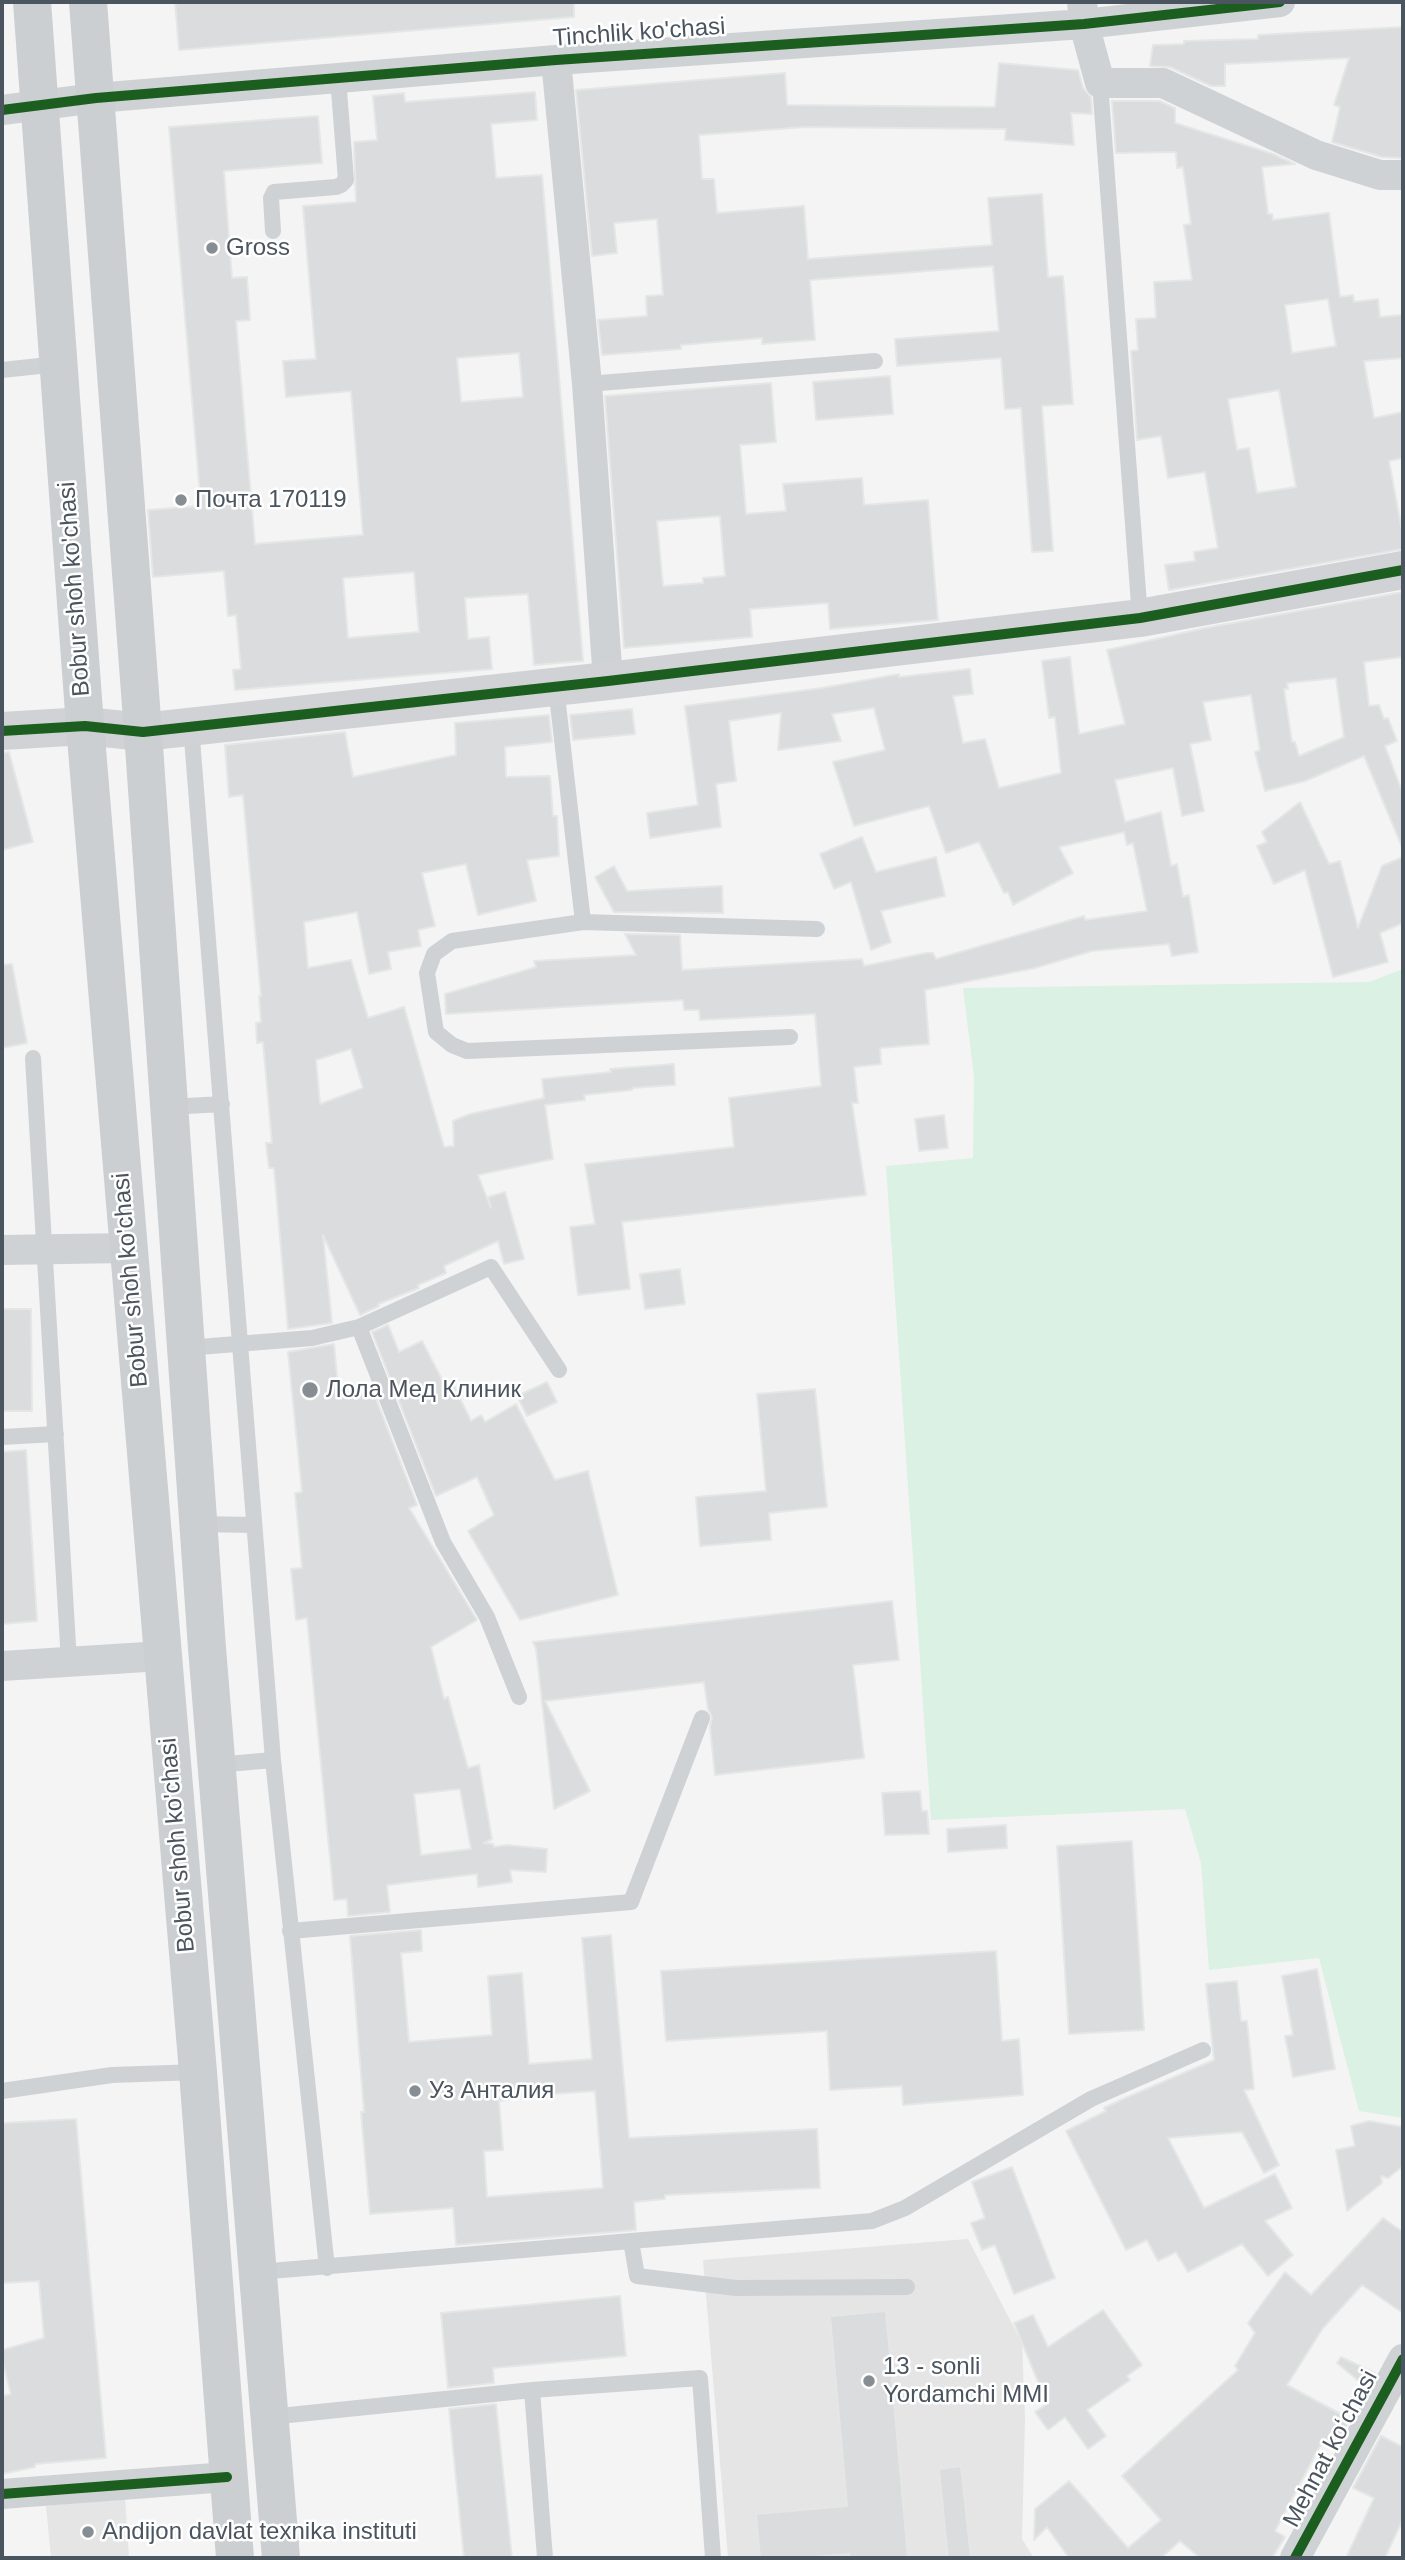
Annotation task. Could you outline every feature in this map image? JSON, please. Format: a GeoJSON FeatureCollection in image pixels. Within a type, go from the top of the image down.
{"type":"FeatureCollection","features":[{"type":"Feature","properties":{"kind":"main road","name":"Bobur shoh ko'chasi"},"geometry":{"type":"LineString","coordinates":[[32,2],[85,726],[198,2072],[235,2558]]}},
{"type":"Feature","properties":{"kind":"main road","name":"Bobur shoh ko'chasi"},"geometry":{"type":"LineString","coordinates":[[88,2],[144,732],[216,1765],[281,2558]]}},
{"type":"Feature","properties":{"kind":"street","name":"Tinchlik ko'chasi"},"geometry":{"type":"LineString","coordinates":[[2,110],[96,98],[1083,13],[1280,2]]}},
{"type":"Feature","properties":{"kind":"street"},"geometry":{"type":"LineString","coordinates":[[1083,13],[1100,83],[1163,83],[1316,155],[1380,176],[1403,174]]}},
{"type":"Feature","properties":{"kind":"street"},"geometry":{"type":"LineString","coordinates":[[556,60],[587,384],[608,681]]}},
{"type":"Feature","properties":{"kind":"street"},"geometry":{"type":"LineString","coordinates":[[2,731],[85,726],[144,732],[556,687],[1140,618],[1403,570]]}},
{"type":"Feature","properties":{"kind":"street"},"geometry":{"type":"LineString","coordinates":[[2,1250],[128,1248]]}},
{"type":"Feature","properties":{"kind":"street"},"geometry":{"type":"LineString","coordinates":[[2,1666],[162,1656]]}},
{"type":"Feature","properties":{"kind":"street","name":"Mehnat koʻchasi"},"geometry":{"type":"LineString","coordinates":[[1295,2558],[1403,2359]]}},
{"type":"Feature","properties":{"kind":"street"},"geometry":{"type":"LineString","coordinates":[[2,2494],[228,2477]]}},
{"type":"Feature","properties":{"kind":"lane"},"geometry":{"type":"LineString","coordinates":[[274,231],[271,198],[274,192],[336,187],[346,180],[338,78]]}},
{"type":"Feature","properties":{"kind":"lane"},"geometry":{"type":"LineString","coordinates":[[1100,83],[1140,618]]}},
{"type":"Feature","properties":{"kind":"lane"},"geometry":{"type":"LineString","coordinates":[[587,384],[875,361]]}},
{"type":"Feature","properties":{"kind":"lane"},"geometry":{"type":"LineString","coordinates":[[2,370],[59,364]]}},
{"type":"Feature","properties":{"kind":"lane"},"geometry":{"type":"LineString","coordinates":[[556,687],[583,922]]}},
{"type":"Feature","properties":{"kind":"lane"},"geometry":{"type":"LineString","coordinates":[[191,726],[242,1345],[272,1760],[327,2268]]}},
{"type":"Feature","properties":{"kind":"lane"},"geometry":{"type":"LineString","coordinates":[[790,1037],[467,1051],[452,1045],[436,1032],[427,973],[434,954],[452,941],[583,922],[817,929]]}},
{"type":"Feature","properties":{"kind":"lane"},"geometry":{"type":"LineString","coordinates":[[33,1058],[69,1662]]}},
{"type":"Feature","properties":{"kind":"lane"},"geometry":{"type":"LineString","coordinates":[[169,1107],[222,1104]]}},
{"type":"Feature","properties":{"kind":"lane"},"geometry":{"type":"LineString","coordinates":[[186,1348],[312,1338],[359,1327],[491,1267],[559,1370]]}},
{"type":"Feature","properties":{"kind":"lane"},"geometry":{"type":"LineString","coordinates":[[359,1327],[443,1542],[487,1617],[519,1697]]}},
{"type":"Feature","properties":{"kind":"lane"},"geometry":{"type":"LineString","coordinates":[[2,1437],[56,1434]]}},
{"type":"Feature","properties":{"kind":"lane"},"geometry":{"type":"LineString","coordinates":[[198,1524],[253,1525]]}},
{"type":"Feature","properties":{"kind":"lane"},"geometry":{"type":"LineString","coordinates":[[290,1931],[631,1902],[702,1718]]}},
{"type":"Feature","properties":{"kind":"lane"},"geometry":{"type":"LineString","coordinates":[[216,1765],[272,1760]]}},
{"type":"Feature","properties":{"kind":"lane"},"geometry":{"type":"LineString","coordinates":[[256,2273],[872,2221],[905,2208],[1091,2099],[1203,2050]]}},
{"type":"Feature","properties":{"kind":"lane"},"geometry":{"type":"LineString","coordinates":[[2,2091],[112,2075],[198,2072]]}},
{"type":"Feature","properties":{"kind":"lane"},"geometry":{"type":"LineString","coordinates":[[631,2241],[637,2276],[736,2288],[907,2287]]}},
{"type":"Feature","properties":{"kind":"lane"},"geometry":{"type":"LineString","coordinates":[[269,2417],[532,2390],[700,2378],[713,2558]]}},
{"type":"Feature","properties":{"kind":"lane"},"geometry":{"type":"LineString","coordinates":[[532,2390],[545,2558]]}},
{"type":"Feature","properties":{"kind":"shaded area","name":"13 - sonli Yordamchi MMI"},"geometry":{"type":"Polygon","coordinates":[[[968,2239],[1022,2343],[1025,2418],[1022,2539],[1034,2558],[728,2558],[703,2260],[968,2239]]]}},
{"type":"Feature","properties":{"kind":"shaded area","name":"Andijon davlat texnika instituti"},"geometry":{"type":"Polygon","coordinates":[[[125,2497],[129,2558],[51,2558],[46,2506],[125,2497]]]}},
{"type":"Feature","properties":{"kind":"green space"},"geometry":{"type":"Polygon","coordinates":[[[1403,969],[1403,2118],[1359,2111],[1319,1958],[1209,1970],[1201,1863],[1185,1809],[931,1820],[886,1166],[973,1158],[974,1077],[963,988],[1369,982],[1403,969]]]}},
{"type":"Feature","properties":{"kind":"building"},"geometry":{"type":"Polygon","coordinates":[[[175,2],[574,2],[574,17],[179,50],[175,2]]]}},
{"type":"Feature","properties":{"kind":"building"},"geometry":{"type":"Polygon","coordinates":[[[1403,27],[1403,158],[1382,157],[1332,142],[1340,107],[1334,105],[1349,58],[1225,64],[1225,86],[1211,86],[1170,67],[1150,66],[1153,45],[1184,44],[1184,41],[1258,39],[1258,35],[1403,27]]]}},
{"type":"Feature","properties":{"kind":"building"},"geometry":{"type":"Polygon","coordinates":[[[999,63],[1078,70],[1083,88],[1091,97],[1092,114],[1071,113],[1074,145],[1005,140],[1006,129],[805,127],[699,135],[702,179],[714,179],[717,213],[804,206],[808,259],[992,245],[988,198],[1042,194],[1048,277],[1063,276],[1073,404],[1042,406],[1053,551],[1032,552],[1021,408],[1005,409],[1001,358],[897,366],[895,339],[999,331],[993,266],[810,280],[815,340],[762,344],[762,338],[681,345],[681,349],[602,355],[598,320],[647,316],[646,296],[663,295],[657,219],[614,223],[617,253],[592,256],[576,90],[785,73],[787,105],[995,107],[999,63]]]}},
{"type":"Feature","properties":{"kind":"building"},"geometry":{"type":"Polygon","coordinates":[[[535,92],[537,120],[491,124],[496,178],[542,175],[583,661],[534,665],[528,594],[465,598],[468,639],[489,637],[492,669],[235,690],[233,670],[241,669],[236,615],[228,616],[224,571],[153,577],[148,510],[201,506],[169,127],[318,116],[322,163],[224,171],[232,278],[247,277],[250,320],[236,321],[255,544],[363,535],[351,391],[286,397],[283,361],[316,359],[303,206],[356,202],[354,142],[377,140],[373,96],[404,93],[405,102],[535,92]],[[519,353],[457,358],[461,402],[523,397],[519,353]],[[414,572],[343,578],[348,638],[419,632],[414,572]]]}},
{"type":"Feature","properties":{"kind":"building"},"geometry":{"type":"Polygon","coordinates":[[[1112,101],[1159,101],[1175,108],[1175,123],[1273,154],[1295,164],[1262,167],[1268,214],[1272,214],[1273,220],[1329,213],[1340,297],[1353,295],[1354,302],[1378,299],[1380,317],[1403,315],[1403,358],[1364,361],[1374,418],[1403,412],[1403,458],[1389,461],[1403,549],[1169,590],[1165,565],[1195,561],[1194,552],[1218,548],[1205,472],[1168,478],[1161,436],[1137,440],[1131,351],[1138,350],[1136,319],[1156,318],[1154,282],[1192,280],[1184,225],[1191,224],[1183,167],[1177,168],[1176,152],[1116,153],[1112,101]],[[1328,299],[1285,305],[1292,353],[1336,346],[1328,299]],[[1279,390],[1228,399],[1237,450],[1249,448],[1257,493],[1296,487],[1279,390]]]}},
{"type":"Feature","properties":{"kind":"building"},"geometry":{"type":"Polygon","coordinates":[[[890,376],[893,414],[816,420],[813,382],[890,376]]]}},
{"type":"Feature","properties":{"kind":"building"},"geometry":{"type":"Polygon","coordinates":[[[771,383],[776,442],[740,445],[746,514],[786,511],[783,484],[862,478],[864,505],[928,500],[938,620],[830,629],[828,603],[750,609],[752,637],[624,648],[605,396],[771,383]],[[720,516],[657,521],[663,586],[703,583],[703,578],[725,576],[720,516]]]}},
{"type":"Feature","properties":{"kind":"building"},"geometry":{"type":"Polygon","coordinates":[[[1403,592],[1403,657],[1364,662],[1369,706],[1379,705],[1384,719],[1388,718],[1397,741],[1385,746],[1403,794],[1403,849],[1364,756],[1305,781],[1265,791],[1255,752],[1260,750],[1251,695],[1203,702],[1211,740],[1190,744],[1204,811],[1182,816],[1173,768],[1115,780],[1125,822],[1161,812],[1171,866],[1177,864],[1183,897],[1189,895],[1198,952],[1172,956],[1169,944],[1092,951],[1035,968],[925,990],[929,1044],[880,1048],[881,1064],[854,1067],[858,1103],[852,1103],[866,1195],[622,1222],[630,1289],[578,1295],[570,1227],[595,1224],[585,1164],[734,1147],[729,1098],[821,1086],[815,1014],[700,1020],[699,1010],[684,1010],[683,1000],[446,1014],[445,994],[536,967],[534,961],[636,955],[625,934],[680,935],[682,970],[862,959],[864,966],[926,953],[933,953],[936,959],[1084,916],[1085,920],[1147,911],[1133,843],[1127,845],[1124,832],[1059,847],[1073,873],[1013,905],[1008,892],[1004,893],[979,842],[946,853],[929,806],[854,826],[833,762],[885,750],[874,708],[832,714],[841,741],[778,750],[781,713],[729,721],[736,781],[716,784],[721,827],[650,838],[647,813],[698,805],[685,706],[822,688],[899,674],[899,677],[970,669],[973,694],[953,696],[963,743],[985,739],[999,788],[1061,773],[1055,717],[1049,718],[1042,661],[1070,657],[1079,734],[1125,724],[1107,650],[1205,628],[1403,592]],[[1336,678],[1287,683],[1288,689],[1284,689],[1292,742],[1295,742],[1299,756],[1344,737],[1336,678]]]}},
{"type":"Feature","properties":{"kind":"building"},"geometry":{"type":"Polygon","coordinates":[[[632,709],[635,734],[573,740],[570,715],[632,709]]]}},
{"type":"Feature","properties":{"kind":"building"},"geometry":{"type":"Polygon","coordinates":[[[549,715],[552,742],[505,747],[506,777],[550,776],[553,816],[557,816],[559,856],[527,860],[536,901],[478,915],[466,864],[422,873],[435,926],[418,930],[421,946],[388,952],[391,969],[369,974],[357,912],[304,922],[308,968],[351,960],[368,1018],[404,1007],[444,1147],[454,1146],[453,1121],[470,1114],[544,1098],[542,1079],[611,1072],[610,1069],[674,1064],[675,1085],[584,1095],[585,1100],[545,1105],[553,1159],[478,1175],[491,1208],[488,1197],[505,1192],[524,1259],[504,1264],[498,1241],[444,1266],[446,1273],[418,1285],[419,1288],[378,1304],[379,1306],[360,1315],[323,1235],[332,1323],[288,1329],[274,1168],[269,1168],[266,1143],[272,1143],[263,1042],[257,1043],[256,1023],[261,1022],[261,996],[243,795],[229,797],[225,745],[345,732],[353,777],[456,755],[455,723],[549,715]],[[351,1049],[316,1060],[320,1104],[363,1088],[351,1049]]]}},
{"type":"Feature","properties":{"kind":"building"},"geometry":{"type":"Polygon","coordinates":[[[9,752],[33,842],[2,850],[2,753],[9,752]]]}},
{"type":"Feature","properties":{"kind":"building"},"geometry":{"type":"Polygon","coordinates":[[[1300,802],[1329,864],[1340,861],[1358,928],[1382,866],[1403,857],[1403,923],[1380,933],[1388,962],[1333,977],[1305,870],[1274,884],[1257,846],[1267,842],[1262,832],[1300,802]]]}},
{"type":"Feature","properties":{"kind":"building"},"geometry":{"type":"Polygon","coordinates":[[[862,837],[876,872],[936,857],[945,896],[881,911],[891,942],[871,950],[851,882],[834,889],[820,854],[862,837]]]}},
{"type":"Feature","properties":{"kind":"building"},"geometry":{"type":"Polygon","coordinates":[[[614,866],[627,891],[722,886],[723,913],[614,912],[595,877],[614,866]]]}},
{"type":"Feature","properties":{"kind":"building"},"geometry":{"type":"Polygon","coordinates":[[[12,964],[27,1043],[2,1048],[2,965],[12,964]]]}},
{"type":"Feature","properties":{"kind":"building"},"geometry":{"type":"Polygon","coordinates":[[[944,1115],[948,1148],[919,1151],[915,1119],[944,1115]]]}},
{"type":"Feature","properties":{"kind":"building"},"geometry":{"type":"Polygon","coordinates":[[[680,1269],[685,1304],[645,1309],[640,1274],[680,1269]]]}},
{"type":"Feature","properties":{"kind":"building"},"geometry":{"type":"Polygon","coordinates":[[[2,1309],[31,1309],[32,1411],[2,1411],[2,1309]]]}},
{"type":"Feature","properties":{"kind":"building"},"geometry":{"type":"Polygon","coordinates":[[[388,1325],[399,1352],[422,1341],[447,1389],[454,1386],[471,1421],[481,1415],[485,1422],[516,1404],[555,1480],[588,1471],[618,1595],[520,1620],[468,1531],[494,1515],[477,1477],[436,1496],[372,1332],[388,1325]]]}},
{"type":"Feature","properties":{"kind":"building"},"geometry":{"type":"Polygon","coordinates":[[[334,1344],[339,1397],[371,1386],[417,1505],[409,1508],[477,1620],[431,1647],[444,1699],[448,1697],[468,1768],[479,1765],[492,1839],[484,1843],[493,1844],[494,1847],[507,1845],[547,1849],[546,1872],[510,1870],[512,1882],[478,1887],[477,1874],[387,1885],[390,1912],[348,1916],[347,1899],[334,1900],[307,1618],[296,1620],[291,1569],[302,1568],[295,1493],[302,1492],[288,1352],[334,1344]],[[460,1789],[414,1794],[421,1855],[471,1849],[460,1789]]]}},
{"type":"Feature","properties":{"kind":"building"},"geometry":{"type":"Polygon","coordinates":[[[547,1382],[557,1402],[527,1416],[517,1396],[547,1382]]]}},
{"type":"Feature","properties":{"kind":"building"},"geometry":{"type":"Polygon","coordinates":[[[815,1389],[827,1507],[769,1513],[771,1540],[700,1546],[696,1497],[766,1491],[757,1394],[815,1389]]]}},
{"type":"Feature","properties":{"kind":"building"},"geometry":{"type":"Polygon","coordinates":[[[26,1450],[37,1621],[2,1624],[2,1452],[26,1450]]]}},
{"type":"Feature","properties":{"kind":"building"},"geometry":{"type":"Polygon","coordinates":[[[892,1601],[899,1660],[853,1665],[864,1758],[715,1775],[710,1727],[712,1717],[708,1709],[704,1682],[545,1701],[590,1791],[554,1809],[536,1648],[533,1642],[892,1601]]]}},
{"type":"Feature","properties":{"kind":"building"},"geometry":{"type":"Polygon","coordinates":[[[920,1791],[922,1811],[927,1811],[929,1834],[885,1835],[882,1793],[920,1791]]]}},
{"type":"Feature","properties":{"kind":"building"},"geometry":{"type":"Polygon","coordinates":[[[1006,1825],[1007,1848],[948,1852],[947,1829],[1006,1825]]]}},
{"type":"Feature","properties":{"kind":"building"},"geometry":{"type":"Polygon","coordinates":[[[1132,1841],[1144,2030],[1069,2034],[1057,1846],[1132,1841]]]}},
{"type":"Feature","properties":{"kind":"building"},"geometry":{"type":"Polygon","coordinates":[[[421,1930],[422,1951],[401,1953],[409,2042],[492,2035],[488,1976],[522,1973],[529,2064],[592,2059],[582,1938],[611,1935],[629,2138],[817,2129],[820,2188],[665,2195],[665,2199],[634,2202],[636,2230],[456,2245],[453,2208],[370,2214],[350,1936],[421,1930]],[[595,2091],[508,2097],[508,2100],[499,2101],[503,2150],[484,2151],[487,2197],[603,2188],[595,2091]]]}},
{"type":"Feature","properties":{"kind":"building"},"geometry":{"type":"Polygon","coordinates":[[[996,1951],[1002,2041],[1019,2039],[1023,2095],[903,2105],[902,2086],[830,2090],[827,2031],[666,2041],[661,1971],[996,1951]]]}},
{"type":"Feature","properties":{"kind":"building"},"geometry":{"type":"Polygon","coordinates":[[[1317,1969],[1335,2069],[1293,2077],[1285,2036],[1293,2035],[1282,1976],[1317,1969]]]}},
{"type":"Feature","properties":{"kind":"building"},"geometry":{"type":"Polygon","coordinates":[[[1237,1981],[1241,2021],[1247,2021],[1254,2089],[1244,2090],[1279,2165],[1264,2173],[1242,2132],[1168,2138],[1204,2208],[1275,2174],[1292,2208],[1265,2221],[1293,2255],[1268,2276],[1242,2244],[1188,2272],[1176,2252],[1158,2261],[1147,2240],[1126,2250],[1066,2131],[1106,2111],[1104,2108],[1214,2060],[1206,1984],[1237,1981]]]}},
{"type":"Feature","properties":{"kind":"building"},"geometry":{"type":"Polygon","coordinates":[[[76,2119],[106,2458],[35,2464],[35,2467],[2,2474],[2,2396],[11,2394],[2,2350],[44,2338],[39,2281],[2,2283],[2,2123],[76,2119]]]}},
{"type":"Feature","properties":{"kind":"building"},"geometry":{"type":"Polygon","coordinates":[[[1369,2121],[1403,2127],[1403,2166],[1388,2178],[1381,2176],[1382,2183],[1347,2211],[1336,2150],[1355,2146],[1351,2126],[1369,2121]]]}},
{"type":"Feature","properties":{"kind":"building"},"geometry":{"type":"Polygon","coordinates":[[[1012,2167],[1055,2278],[1014,2294],[995,2245],[982,2250],[971,2223],[985,2218],[972,2182],[1012,2167]]]}},
{"type":"Feature","properties":{"kind":"building"},"geometry":{"type":"Polygon","coordinates":[[[1383,2218],[1403,2232],[1403,2313],[1362,2285],[1323,2328],[1287,2385],[1350,2419],[1335,2447],[1323,2440],[1275,2531],[1285,2537],[1272,2558],[1200,2558],[1180,2541],[1161,2558],[1069,2558],[1047,2527],[1034,2540],[1035,2509],[1069,2481],[1128,2548],[1161,2520],[1122,2476],[1238,2370],[1235,2366],[1255,2333],[1248,2323],[1285,2272],[1311,2295],[1383,2218]]]}},
{"type":"Feature","properties":{"kind":"building"},"geometry":{"type":"Polygon","coordinates":[[[620,2296],[626,2356],[493,2368],[494,2383],[448,2388],[441,2313],[620,2296]]]}},
{"type":"Feature","properties":{"kind":"building"},"geometry":{"type":"Polygon","coordinates":[[[1103,2310],[1142,2365],[1127,2376],[1130,2380],[1087,2410],[1106,2436],[1088,2449],[1065,2417],[1048,2430],[1035,2412],[1047,2404],[1014,2323],[1033,2315],[1048,2347],[1103,2310]]]}},
{"type":"Feature","properties":{"kind":"building"},"geometry":{"type":"Polygon","coordinates":[[[886,2311],[908,2558],[850,2558],[849,2554],[760,2558],[756,2514],[847,2506],[830,2316],[886,2311]]]}},
{"type":"Feature","properties":{"kind":"building"},"geometry":{"type":"Polygon","coordinates":[[[1341,2357],[1375,2373],[1367,2388],[1337,2363],[1341,2357]]]}},
{"type":"Feature","properties":{"kind":"building"},"geometry":{"type":"Polygon","coordinates":[[[496,2404],[512,2558],[464,2558],[449,2409],[496,2404]]]}},
{"type":"Feature","properties":{"kind":"building"},"geometry":{"type":"Polygon","coordinates":[[[1381,2436],[1403,2447],[1403,2519],[1385,2558],[1346,2558],[1374,2498],[1353,2488],[1381,2436]]]}},
{"type":"Feature","properties":{"kind":"building"},"geometry":{"type":"Polygon","coordinates":[[[961,2466],[971,2558],[948,2558],[939,2469],[961,2466]]]}},
{"type":"Feature","properties":{"kind":"cycle path"},"geometry":{"type":"LineString","coordinates":[[2,110],[96,98],[556,60],[1084,24],[1280,2]]}},
{"type":"Feature","properties":{"kind":"cycle path"},"geometry":{"type":"LineString","coordinates":[[2,731],[85,726],[143,732],[608,681],[1140,618],[1403,570]]}},
{"type":"Feature","properties":{"kind":"cycle path"},"geometry":{"type":"LineString","coordinates":[[1295,2558],[1403,2359]]}},
{"type":"Feature","properties":{"kind":"cycle path"},"geometry":{"type":"LineString","coordinates":[[2,2494],[227,2477]]}},
{"type":"Feature","properties":{"kind":"place","name":"Gross"},"geometry":{"type":"Point","coordinates":[212,248]}},
{"type":"Feature","properties":{"kind":"place","name":"Почта 170119"},"geometry":{"type":"Point","coordinates":[181,500]}},
{"type":"Feature","properties":{"kind":"place","name":"Лола Мед Клиник"},"geometry":{"type":"Point","coordinates":[310,1390]}},
{"type":"Feature","properties":{"kind":"place","name":"Уз Анталия"},"geometry":{"type":"Point","coordinates":[415,2091]}},
{"type":"Feature","properties":{"kind":"place","name":"13 - sonli Yordamchi MMI"},"geometry":{"type":"Point","coordinates":[869,2381]}},
{"type":"Feature","properties":{"kind":"place","name":"Andijon davlat texnika instituti"},"geometry":{"type":"Point","coordinates":[88,2532]}}]}
